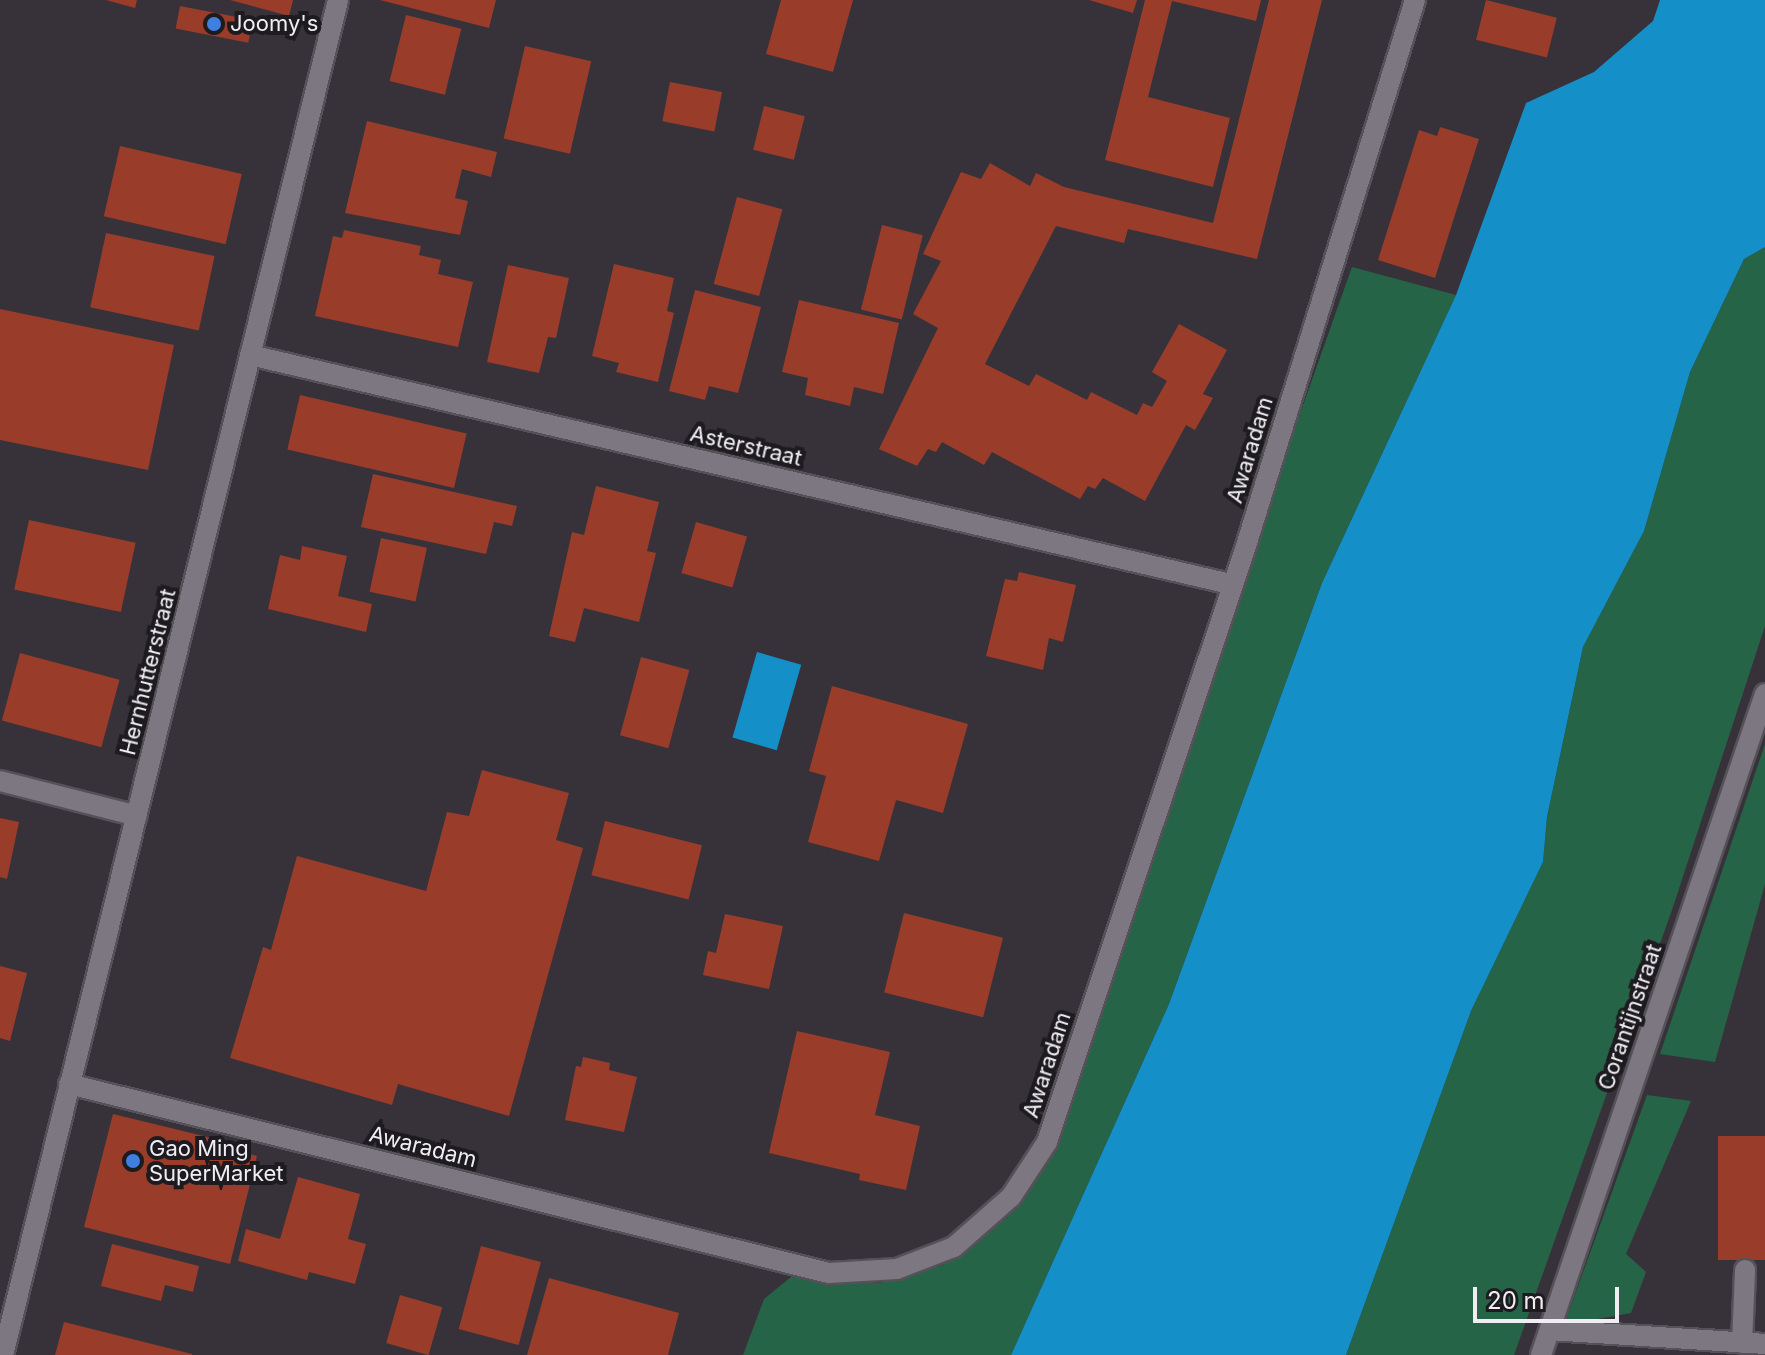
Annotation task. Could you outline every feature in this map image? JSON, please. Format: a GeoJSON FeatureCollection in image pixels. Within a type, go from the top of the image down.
{"type":"FeatureCollection","features":[{"type":"Feature","properties":{"kind":"street","name":"Hernhutterstraat"},"geometry":{"type":"LineString","coordinates":[[3,1355],[338,0]]}},
{"type":"Feature","properties":{"kind":"street","name":"Awaradam"},"geometry":{"type":"LineString","coordinates":[[69,1084],[829,1273],[897,1269],[954,1247],[1011,1197],[1047,1142],[1230,584],[1415,0]]}},
{"type":"Feature","properties":{"kind":"street","name":"Asterstraat"},"geometry":{"type":"LineString","coordinates":[[250,355],[1230,584]]}},
{"type":"Feature","properties":{"kind":"street","name":"Corantijnstraat"},"geometry":{"type":"LineString","coordinates":[[1541,1355],[1765,694]]}},
{"type":"Feature","properties":{"kind":"street"},"geometry":{"type":"LineString","coordinates":[[0,781],[137,816]]}},
{"type":"Feature","properties":{"kind":"street"},"geometry":{"type":"LineString","coordinates":[[1550,1330],[1754,1346],[1745,1270]]}},
{"type":"Feature","properties":{"kind":"green space"},"geometry":{"type":"Polygon","coordinates":[[[1765,247],[1765,626],[1673,907],[1514,1355],[1346,1355],[1471,1011],[1543,862],[1547,817],[1583,647],[1644,531],[1690,372],[1744,259],[1765,247]]]}},
{"type":"Feature","properties":{"kind":"green space"},"geometry":{"type":"Polygon","coordinates":[[[1352,267],[1456,295],[1322,583],[1169,1004],[1011,1355],[743,1355],[764,1299],[791,1277],[879,1283],[943,1265],[1008,1217],[1053,1152],[1180,783],[1234,600],[1352,267]]]}},
{"type":"Feature","properties":{"kind":"green space"},"geometry":{"type":"Polygon","coordinates":[[[1765,744],[1765,884],[1715,1062],[1660,1054],[1765,744]]]}},
{"type":"Feature","properties":{"kind":"green space"},"geometry":{"type":"Polygon","coordinates":[[[1647,1095],[1691,1101],[1626,1254],[1646,1272],[1631,1313],[1564,1325],[1647,1095]]]}},
{"type":"Feature","properties":{"kind":"water"},"geometry":{"type":"Polygon","coordinates":[[[1660,0],[1765,0],[1765,247],[1744,259],[1690,372],[1644,531],[1583,647],[1547,817],[1543,862],[1471,1011],[1346,1355],[1011,1355],[1169,1004],[1322,583],[1456,295],[1526,103],[1594,72],[1653,21],[1660,0]]]}},
{"type":"Feature","properties":{"kind":"water"},"geometry":{"type":"Polygon","coordinates":[[[757,652],[801,665],[777,750],[732,738],[757,652]]]}},
{"type":"Feature","properties":{"kind":"building"},"geometry":{"type":"Polygon","coordinates":[[[106,0],[137,0],[135,8],[106,0]]]}},
{"type":"Feature","properties":{"kind":"building"},"geometry":{"type":"Polygon","coordinates":[[[230,0],[293,0],[289,16],[230,0]]]}},
{"type":"Feature","properties":{"kind":"building"},"geometry":{"type":"Polygon","coordinates":[[[380,0],[496,0],[489,28],[380,0]]]}},
{"type":"Feature","properties":{"kind":"building"},"geometry":{"type":"Polygon","coordinates":[[[781,0],[853,0],[833,72],[766,54],[781,0]]]}},
{"type":"Feature","properties":{"kind":"building"},"geometry":{"type":"Polygon","coordinates":[[[1089,0],[1137,0],[1133,13],[1089,0]]]}},
{"type":"Feature","properties":{"kind":"building"},"geometry":{"type":"Polygon","coordinates":[[[1145,0],[1261,0],[1256,21],[1172,1],[1148,97],[1230,118],[1213,187],[1105,160],[1145,0]]]}},
{"type":"Feature","properties":{"kind":"building"},"geometry":{"type":"Polygon","coordinates":[[[1269,0],[1322,0],[1257,259],[1128,229],[1124,243],[1056,226],[985,364],[1029,386],[1036,374],[1087,400],[1091,392],[1137,415],[1143,403],[1152,407],[1167,381],[1152,372],[1179,324],[1227,350],[1203,394],[1213,398],[1195,430],[1186,425],[1145,501],[1103,478],[1095,489],[1088,486],[1080,499],[992,452],[984,465],[942,442],[936,452],[928,449],[917,466],[879,449],[938,328],[913,314],[941,261],[923,254],[961,172],[981,179],[990,163],[1030,186],[1036,173],[1064,187],[1213,223],[1269,0]]]}},
{"type":"Feature","properties":{"kind":"building"},"geometry":{"type":"Polygon","coordinates":[[[1486,0],[1557,18],[1547,57],[1476,40],[1486,0]]]}},
{"type":"Feature","properties":{"kind":"building","name":"Joomy's"},"geometry":{"type":"Polygon","coordinates":[[[180,6],[253,20],[248,43],[176,29],[180,6]]]}},
{"type":"Feature","properties":{"kind":"building"},"geometry":{"type":"Polygon","coordinates":[[[406,15],[461,29],[445,95],[390,81],[406,15]]]}},
{"type":"Feature","properties":{"kind":"building"},"geometry":{"type":"Polygon","coordinates":[[[525,46],[591,61],[570,154],[504,139],[525,46]]]}},
{"type":"Feature","properties":{"kind":"building"},"geometry":{"type":"Polygon","coordinates":[[[670,82],[722,92],[714,131],[662,121],[670,82]]]}},
{"type":"Feature","properties":{"kind":"building"},"geometry":{"type":"Polygon","coordinates":[[[764,106],[805,116],[794,160],[753,150],[764,106]]]}},
{"type":"Feature","properties":{"kind":"building"},"geometry":{"type":"Polygon","coordinates":[[[367,121],[497,152],[491,177],[462,169],[455,198],[468,201],[460,235],[345,213],[367,121]]]}},
{"type":"Feature","properties":{"kind":"building"},"geometry":{"type":"Polygon","coordinates":[[[1440,127],[1479,139],[1435,278],[1378,260],[1419,130],[1437,136],[1440,127]]]}},
{"type":"Feature","properties":{"kind":"building"},"geometry":{"type":"Polygon","coordinates":[[[120,146],[242,174],[226,244],[104,216],[120,146]]]}},
{"type":"Feature","properties":{"kind":"building"},"geometry":{"type":"Polygon","coordinates":[[[737,197],[782,209],[759,296],[714,284],[737,197]]]}},
{"type":"Feature","properties":{"kind":"building"},"geometry":{"type":"Polygon","coordinates":[[[882,225],[923,235],[902,320],[861,309],[882,225]]]}},
{"type":"Feature","properties":{"kind":"building"},"geometry":{"type":"Polygon","coordinates":[[[344,230],[421,246],[419,255],[441,260],[438,274],[473,282],[458,347],[315,316],[333,236],[342,238],[344,230]]]}},
{"type":"Feature","properties":{"kind":"building"},"geometry":{"type":"Polygon","coordinates":[[[106,233],[215,256],[199,330],[90,307],[106,233]]]}},
{"type":"Feature","properties":{"kind":"building"},"geometry":{"type":"Polygon","coordinates":[[[614,264],[674,278],[667,311],[674,313],[658,382],[616,372],[619,363],[592,356],[614,264]]]}},
{"type":"Feature","properties":{"kind":"building"},"geometry":{"type":"Polygon","coordinates":[[[508,265],[569,278],[556,338],[548,337],[539,373],[487,362],[508,265]]]}},
{"type":"Feature","properties":{"kind":"building"},"geometry":{"type":"Polygon","coordinates":[[[695,290],[761,307],[738,393],[709,386],[705,400],[669,391],[695,290]]]}},
{"type":"Feature","properties":{"kind":"building"},"geometry":{"type":"Polygon","coordinates":[[[799,300],[899,323],[883,394],[854,387],[850,406],[805,395],[808,378],[782,372],[799,300]]]}},
{"type":"Feature","properties":{"kind":"building"},"geometry":{"type":"Polygon","coordinates":[[[0,309],[174,345],[148,470],[0,440],[0,309]]]}},
{"type":"Feature","properties":{"kind":"building"},"geometry":{"type":"Polygon","coordinates":[[[300,395],[467,433],[454,488],[287,450],[300,395]]]}},
{"type":"Feature","properties":{"kind":"building"},"geometry":{"type":"Polygon","coordinates":[[[373,474],[517,506],[512,526],[494,522],[486,554],[361,527],[373,474]]]}},
{"type":"Feature","properties":{"kind":"building"},"geometry":{"type":"Polygon","coordinates":[[[596,486],[659,502],[647,551],[656,553],[639,622],[584,608],[575,642],[549,636],[572,532],[584,535],[596,486]]]}},
{"type":"Feature","properties":{"kind":"building"},"geometry":{"type":"Polygon","coordinates":[[[29,520],[136,543],[121,612],[14,589],[29,520]]]}},
{"type":"Feature","properties":{"kind":"building"},"geometry":{"type":"Polygon","coordinates":[[[696,522],[747,537],[732,588],[681,573],[696,522]]]}},
{"type":"Feature","properties":{"kind":"building"},"geometry":{"type":"Polygon","coordinates":[[[381,538],[427,548],[416,602],[370,592],[381,538]]]}},
{"type":"Feature","properties":{"kind":"building"},"geometry":{"type":"Polygon","coordinates":[[[302,546],[347,556],[338,596],[372,604],[366,632],[268,609],[280,555],[300,560],[302,546]]]}},
{"type":"Feature","properties":{"kind":"building"},"geometry":{"type":"Polygon","coordinates":[[[1019,572],[1076,585],[1063,642],[1049,638],[1043,670],[986,656],[1005,579],[1017,581],[1019,572]]]}},
{"type":"Feature","properties":{"kind":"building"},"geometry":{"type":"Polygon","coordinates":[[[20,653],[119,680],[101,747],[2,721],[20,653]]]}},
{"type":"Feature","properties":{"kind":"building"},"geometry":{"type":"Polygon","coordinates":[[[641,657],[689,670],[668,748],[620,735],[641,657]]]}},
{"type":"Feature","properties":{"kind":"building"},"geometry":{"type":"Polygon","coordinates":[[[832,686],[968,724],[943,813],[896,800],[879,861],[808,842],[826,776],[809,771],[832,686]]]}},
{"type":"Feature","properties":{"kind":"building"},"geometry":{"type":"Polygon","coordinates":[[[482,770],[569,793],[556,840],[583,848],[509,1116],[398,1084],[392,1105],[230,1058],[263,947],[271,950],[297,856],[426,891],[447,812],[469,816],[482,770]]]}},
{"type":"Feature","properties":{"kind":"building"},"geometry":{"type":"Polygon","coordinates":[[[0,818],[19,822],[7,879],[0,877],[0,818]]]}},
{"type":"Feature","properties":{"kind":"building"},"geometry":{"type":"Polygon","coordinates":[[[605,821],[702,845],[688,900],[591,875],[605,821]]]}},
{"type":"Feature","properties":{"kind":"building"},"geometry":{"type":"Polygon","coordinates":[[[904,913],[1003,938],[983,1017],[884,993],[904,913]]]}},
{"type":"Feature","properties":{"kind":"building"},"geometry":{"type":"Polygon","coordinates":[[[725,914],[783,926],[769,989],[703,975],[708,951],[716,953],[725,914]]]}},
{"type":"Feature","properties":{"kind":"building"},"geometry":{"type":"Polygon","coordinates":[[[0,966],[27,973],[10,1041],[0,1038],[0,966]]]}},
{"type":"Feature","properties":{"kind":"building"},"geometry":{"type":"Polygon","coordinates":[[[797,1031],[890,1052],[875,1115],[920,1126],[906,1190],[859,1180],[860,1174],[769,1153],[797,1031]]]}},
{"type":"Feature","properties":{"kind":"building"},"geometry":{"type":"Polygon","coordinates":[[[583,1057],[610,1063],[609,1070],[637,1077],[624,1132],[565,1120],[576,1066],[581,1067],[583,1057]]]}},
{"type":"Feature","properties":{"kind":"building"},"geometry":{"type":"Polygon","coordinates":[[[113,1114],[220,1140],[218,1146],[257,1156],[230,1264],[84,1227],[113,1114]]]}},
{"type":"Feature","properties":{"kind":"building"},"geometry":{"type":"Polygon","coordinates":[[[1718,1136],[1765,1136],[1765,1260],[1718,1260],[1718,1136]]]}},
{"type":"Feature","properties":{"kind":"building"},"geometry":{"type":"Polygon","coordinates":[[[298,1177],[360,1194],[348,1239],[366,1244],[355,1284],[309,1272],[307,1280],[238,1261],[246,1229],[280,1239],[298,1177]]]}},
{"type":"Feature","properties":{"kind":"building"},"geometry":{"type":"Polygon","coordinates":[[[112,1244],[199,1266],[193,1292],[165,1285],[161,1301],[101,1286],[112,1244]]]}},
{"type":"Feature","properties":{"kind":"building"},"geometry":{"type":"Polygon","coordinates":[[[481,1246],[541,1262],[519,1345],[459,1329],[481,1246]]]}},
{"type":"Feature","properties":{"kind":"building"},"geometry":{"type":"Polygon","coordinates":[[[549,1278],[679,1313],[668,1355],[527,1355],[549,1278]]]}},
{"type":"Feature","properties":{"kind":"building"},"geometry":{"type":"Polygon","coordinates":[[[400,1295],[442,1307],[429,1355],[386,1343],[400,1295]]]}},
{"type":"Feature","properties":{"kind":"building"},"geometry":{"type":"Polygon","coordinates":[[[64,1322],[192,1354],[192,1355],[55,1355],[64,1322]]]}},
{"type":"Feature","properties":{"kind":"place","name":"Joomy's"},"geometry":{"type":"Point","coordinates":[214,24]}},
{"type":"Feature","properties":{"kind":"place","name":"Gao Ming SuperMarket"},"geometry":{"type":"Point","coordinates":[133,1161]}}]}
